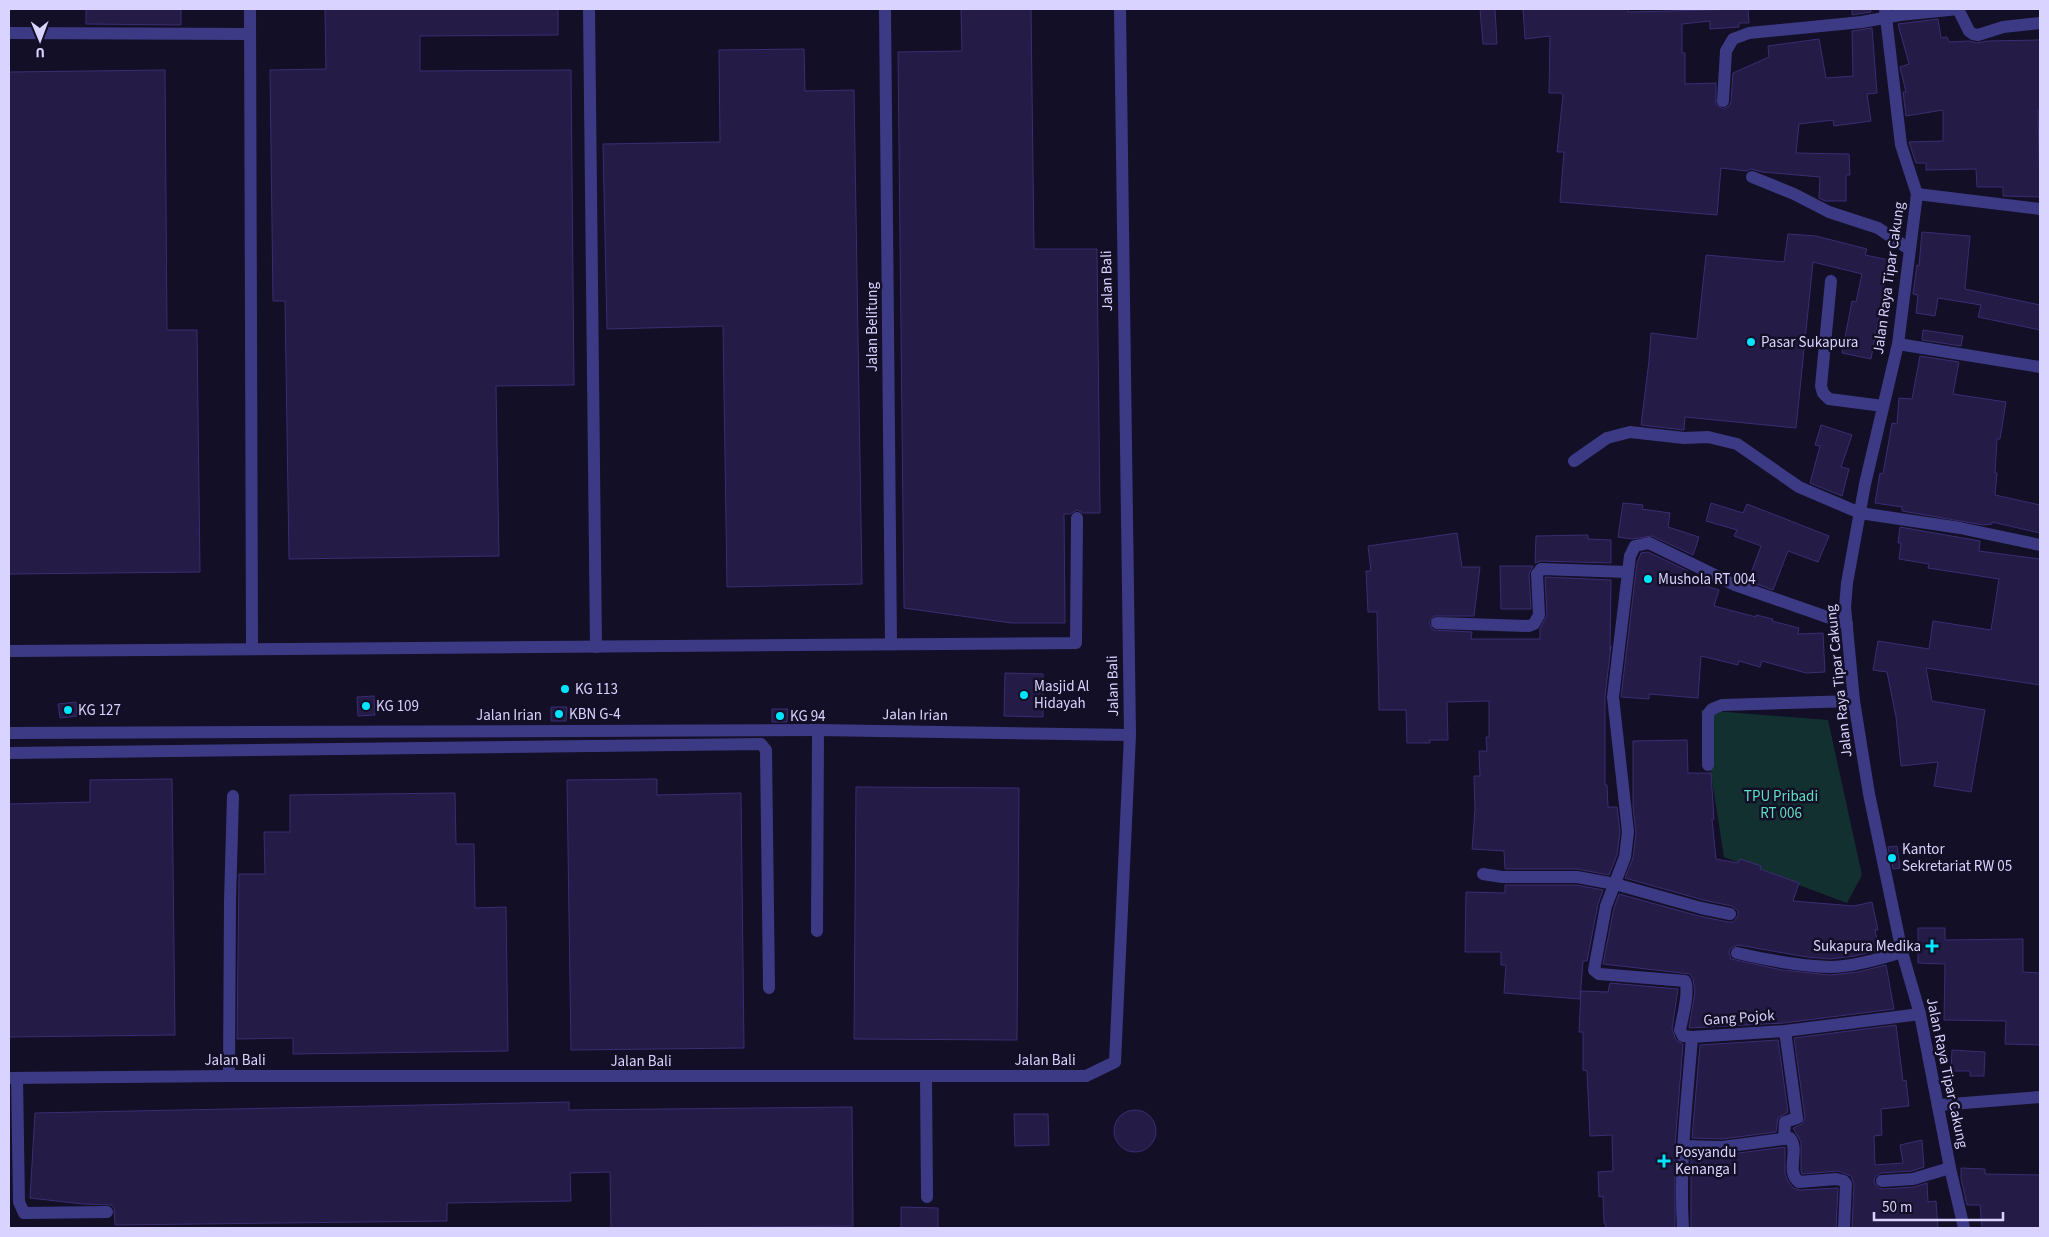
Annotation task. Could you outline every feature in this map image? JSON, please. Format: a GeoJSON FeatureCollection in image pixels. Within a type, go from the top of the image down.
{"type":"FeatureCollection","features":[{"type":"Feature","properties":{"kind":"street"},"geometry":{"type":"LineString","coordinates":[[250,9],[252,649]]}},
{"type":"Feature","properties":{"kind":"street"},"geometry":{"type":"LineString","coordinates":[[589,9],[596,646]]}},
{"type":"Feature","properties":{"kind":"street","name":"Jalan Belitung"},"geometry":{"type":"LineString","coordinates":[[885,9],[891,644]]}},
{"type":"Feature","properties":{"kind":"street","name":"Jalan Bali"},"geometry":{"type":"LineString","coordinates":[[13,1078],[229,1076],[1086,1076],[1115,1062],[1130,735],[1120,9]]}},
{"type":"Feature","properties":{"kind":"street"},"geometry":{"type":"LineString","coordinates":[[1723,101],[1726,51],[1734,39],[1749,33],[1886,13],[1958,9],[1969,31],[1978,35],[1992,28],[2040,23]]}},
{"type":"Feature","properties":{"kind":"street","name":"Jalan Raya Tipar Cakung"},"geometry":{"type":"LineString","coordinates":[[1886,13],[1901,145],[1917,194],[1898,344],[1874,443],[1847,583],[1847,624],[1854,701],[1869,794],[1902,952],[1920,1014],[1950,1168],[1964,1228]]}},
{"type":"Feature","properties":{"kind":"street"},"geometry":{"type":"LineString","coordinates":[[9,33],[250,34]]}},
{"type":"Feature","properties":{"kind":"street"},"geometry":{"type":"LineString","coordinates":[[1752,178],[1794,194],[1829,212],[1878,228],[1909,249]]}},
{"type":"Feature","properties":{"kind":"street"},"geometry":{"type":"LineString","coordinates":[[1917,194],[2040,209]]}},
{"type":"Feature","properties":{"kind":"street"},"geometry":{"type":"LineString","coordinates":[[1831,281],[1820,386],[1823,393],[1829,399],[1884,406]]}},
{"type":"Feature","properties":{"kind":"street"},"geometry":{"type":"LineString","coordinates":[[1898,344],[2040,367]]}},
{"type":"Feature","properties":{"kind":"street"},"geometry":{"type":"LineString","coordinates":[[1574,461],[1607,438],[1630,432],[1684,438],[1708,437],[1737,444],[1799,487],[1860,512],[1960,528],[2040,545]]}},
{"type":"Feature","properties":{"kind":"street"},"geometry":{"type":"LineString","coordinates":[[9,651],[1076,643],[1077,518]]}},
{"type":"Feature","properties":{"kind":"street"},"geometry":{"type":"LineString","coordinates":[[1692,1037],[1683,1036],[1680,1030],[1686,994],[1684,982],[1599,974],[1594,970],[1606,906],[1625,857],[1628,832],[1613,697],[1630,556],[1635,546],[1649,543],[1735,585],[1847,624]]}},
{"type":"Feature","properties":{"kind":"street"},"geometry":{"type":"LineString","coordinates":[[1437,623],[1529,626],[1534,624],[1539,615],[1538,574],[1541,569],[1628,572]]}},
{"type":"Feature","properties":{"kind":"street"},"geometry":{"type":"LineString","coordinates":[[1708,765],[1708,714],[1712,709],[1722,705],[1854,701]]}},
{"type":"Feature","properties":{"kind":"street"},"geometry":{"type":"LineString","coordinates":[[817,931],[818,730]]}},
{"type":"Feature","properties":{"kind":"street","name":"Jalan Irian"},"geometry":{"type":"LineString","coordinates":[[9,733],[818,730],[1130,735]]}},
{"type":"Feature","properties":{"kind":"street"},"geometry":{"type":"LineString","coordinates":[[9,753],[760,744],[766,750],[769,988]]}},
{"type":"Feature","properties":{"kind":"street"},"geometry":{"type":"LineString","coordinates":[[229,1076],[233,796]]}},
{"type":"Feature","properties":{"kind":"street"},"geometry":{"type":"LineString","coordinates":[[1483,874],[1510,877],[1578,877],[1615,884],[1701,908],[1730,914]]}},
{"type":"Feature","properties":{"kind":"street"},"geometry":{"type":"LineString","coordinates":[[1737,953],[1770,960],[1832,967],[1902,952]]}},
{"type":"Feature","properties":{"kind":"street","name":"Gang Pojok"},"geometry":{"type":"LineString","coordinates":[[1683,1228],[1681,1196],[1683,1146],[1692,1037],[1785,1031],[1920,1014]]}},
{"type":"Feature","properties":{"kind":"street"},"geometry":{"type":"LineString","coordinates":[[1784,1139],[1785,1122],[1797,1118],[1785,1031]]}},
{"type":"Feature","properties":{"kind":"street"},"geometry":{"type":"LineString","coordinates":[[926,1077],[927,1197]]}},
{"type":"Feature","properties":{"kind":"street"},"geometry":{"type":"LineString","coordinates":[[13,1078],[19,1202],[24,1213],[107,1212]]}},
{"type":"Feature","properties":{"kind":"street"},"geometry":{"type":"LineString","coordinates":[[1939,1105],[2040,1097]]}},
{"type":"Feature","properties":{"kind":"street"},"geometry":{"type":"LineString","coordinates":[[1683,1146],[1722,1147],[1790,1138],[1793,1143],[1794,1176],[1796,1180],[1799,1182],[1836,1178],[1844,1181],[1846,1184],[1844,1228]]}},
{"type":"Feature","properties":{"kind":"street"},"geometry":{"type":"LineString","coordinates":[[1882,1181],[1913,1180],[1950,1168]]}},
{"type":"Feature","properties":{"kind":"green space","name":"TPU Pribadi RT 006"},"geometry":{"type":"Polygon","coordinates":[[[1701,710],[1828,720],[1862,875],[1847,903],[1724,857],[1701,710]]]}},
{"type":"Feature","properties":{"kind":"building"},"geometry":{"type":"Polygon","coordinates":[[[86,9],[181,9],[181,25],[86,24],[86,9]]]}},
{"type":"Feature","properties":{"kind":"building"},"geometry":{"type":"Polygon","coordinates":[[[325,9],[558,9],[558,35],[420,36],[420,71],[571,70],[574,385],[496,386],[499,556],[289,559],[285,301],[273,301],[270,70],[326,69],[325,9]]]}},
{"type":"Feature","properties":{"kind":"building"},"geometry":{"type":"Polygon","coordinates":[[[961,9],[1031,9],[1034,249],[1097,249],[1100,513],[1083,513],[1077,510],[1070,514],[1064,514],[1065,623],[1011,623],[904,608],[898,52],[962,51],[961,9]]]}},
{"type":"Feature","properties":{"kind":"building"},"geometry":{"type":"Polygon","coordinates":[[[1480,9],[1495,9],[1497,44],[1483,44],[1480,9]]]}},
{"type":"Feature","properties":{"kind":"building"},"geometry":{"type":"Polygon","coordinates":[[[1523,9],[1628,9],[1628,12],[1748,9],[1749,23],[1739,23],[1739,27],[1710,29],[1710,21],[1682,24],[1682,53],[1685,53],[1685,84],[1716,83],[1716,104],[1723,109],[1729,106],[1731,102],[1733,73],[1769,57],[1768,46],[1819,39],[1826,78],[1853,76],[1852,31],[1872,28],[1877,93],[1867,94],[1871,121],[1834,126],[1833,120],[1799,124],[1796,153],[1849,154],[1850,175],[1846,175],[1846,201],[1825,201],[1819,198],[1820,177],[1762,172],[1751,169],[1747,171],[1721,168],[1717,215],[1560,202],[1564,152],[1557,152],[1563,95],[1561,93],[1549,93],[1550,36],[1525,39],[1523,9]]]}},
{"type":"Feature","properties":{"kind":"building"},"geometry":{"type":"Polygon","coordinates":[[[1852,9],[1870,9],[1871,12],[1852,15],[1852,9]]]}},
{"type":"Feature","properties":{"kind":"building"},"geometry":{"type":"Polygon","coordinates":[[[1938,19],[1941,38],[1947,37],[1949,42],[1969,41],[1977,43],[1987,41],[2040,40],[2040,110],[2038,110],[2040,197],[2003,196],[2003,187],[1977,187],[1976,169],[1926,170],[1926,163],[1916,163],[1909,142],[1943,141],[1943,110],[1906,116],[1903,92],[1906,92],[1900,67],[1909,64],[1898,24],[1938,19]]]}},
{"type":"Feature","properties":{"kind":"building"},"geometry":{"type":"Polygon","coordinates":[[[804,49],[805,91],[854,90],[862,584],[727,587],[723,326],[607,329],[603,144],[720,142],[719,50],[804,49]]]}},
{"type":"Feature","properties":{"kind":"building"},"geometry":{"type":"Polygon","coordinates":[[[165,70],[167,330],[197,330],[200,572],[9,574],[9,72],[165,70]]]}},
{"type":"Feature","properties":{"kind":"building"},"geometry":{"type":"Polygon","coordinates":[[[1922,232],[1970,236],[1965,289],[2040,305],[2040,330],[1978,317],[1981,305],[1938,298],[1935,316],[1916,313],[1918,295],[1913,294],[1917,265],[1919,266],[1922,232]]]}},
{"type":"Feature","properties":{"kind":"building","name":"Pasar Sukapura"},"geometry":{"type":"Polygon","coordinates":[[[1788,234],[1816,236],[1867,249],[1865,255],[1889,260],[1871,359],[1842,353],[1852,301],[1856,302],[1862,274],[1813,262],[1796,428],[1685,417],[1684,430],[1641,425],[1651,333],[1697,339],[1706,255],[1784,262],[1788,234]]]}},
{"type":"Feature","properties":{"kind":"building"},"geometry":{"type":"Polygon","coordinates":[[[1923,330],[1963,336],[1961,346],[1922,340],[1923,330]]]}},
{"type":"Feature","properties":{"kind":"building"},"geometry":{"type":"Polygon","coordinates":[[[1920,356],[1959,362],[1953,394],[2006,402],[2000,439],[1997,439],[1995,495],[2040,505],[2040,533],[1992,522],[1992,524],[1983,525],[1902,511],[1902,507],[1875,503],[1880,473],[1883,474],[1892,423],[1897,424],[1899,398],[1912,399],[1920,356]]]}},
{"type":"Feature","properties":{"kind":"building"},"geometry":{"type":"Polygon","coordinates":[[[1821,425],[1852,435],[1841,467],[1849,469],[1842,496],[1810,483],[1820,446],[1815,445],[1821,425]]]}},
{"type":"Feature","properties":{"kind":"building"},"geometry":{"type":"Polygon","coordinates":[[[1623,503],[1643,505],[1642,509],[1670,513],[1668,527],[1699,537],[1693,555],[1652,536],[1632,539],[1618,537],[1623,503]]]}},
{"type":"Feature","properties":{"kind":"building"},"geometry":{"type":"Polygon","coordinates":[[[1711,503],[1743,513],[1747,504],[1829,536],[1818,562],[1788,551],[1773,590],[1748,581],[1761,546],[1734,536],[1737,530],[1706,521],[1711,503]]]}},
{"type":"Feature","properties":{"kind":"building"},"geometry":{"type":"Polygon","coordinates":[[[1900,527],[1980,541],[1979,551],[2040,559],[2040,685],[1926,668],[1932,701],[1985,710],[1971,792],[1934,786],[1938,762],[1901,766],[1896,717],[1887,672],[1873,670],[1878,641],[1929,649],[1933,621],[1991,630],[1999,579],[1928,568],[1929,564],[1899,559],[1900,527]]]}},
{"type":"Feature","properties":{"kind":"building"},"geometry":{"type":"Polygon","coordinates":[[[1457,533],[1462,567],[1480,567],[1474,616],[1434,616],[1429,623],[1433,630],[1472,632],[1471,639],[1540,639],[1540,629],[1547,615],[1545,577],[1611,580],[1610,650],[1611,646],[1605,696],[1605,785],[1607,785],[1608,807],[1617,807],[1620,832],[1617,855],[1609,875],[1577,869],[1505,869],[1504,851],[1472,849],[1475,809],[1474,776],[1480,776],[1479,751],[1487,751],[1486,737],[1489,737],[1489,701],[1447,702],[1448,740],[1430,740],[1430,743],[1407,743],[1406,710],[1379,710],[1377,612],[1368,612],[1366,571],[1371,571],[1368,546],[1457,533]]]}},
{"type":"Feature","properties":{"kind":"building"},"geometry":{"type":"Polygon","coordinates":[[[1588,535],[1588,539],[1611,540],[1611,563],[1541,561],[1535,563],[1536,536],[1588,535]]]}},
{"type":"Feature","properties":{"kind":"building"},"geometry":{"type":"Polygon","coordinates":[[[1648,552],[1688,571],[1685,579],[1719,590],[1714,606],[1756,617],[1756,615],[1773,619],[1772,621],[1799,628],[1798,634],[1823,633],[1825,672],[1806,673],[1762,661],[1760,667],[1739,661],[1738,665],[1701,656],[1698,698],[1649,694],[1649,699],[1621,697],[1637,563],[1641,553],[1648,552]]]}},
{"type":"Feature","properties":{"kind":"building"},"geometry":{"type":"Polygon","coordinates":[[[1500,566],[1533,566],[1529,574],[1531,609],[1501,609],[1500,566]]]}},
{"type":"Feature","properties":{"kind":"building","name":"Masjid Al Hidayah"},"geometry":{"type":"Polygon","coordinates":[[[1005,673],[1043,674],[1043,717],[1004,716],[1005,673]]]}},
{"type":"Feature","properties":{"kind":"building","name":"KG 109"},"geometry":{"type":"Polygon","coordinates":[[[374,696],[375,715],[358,716],[357,697],[374,696]]]}},
{"type":"Feature","properties":{"kind":"building","name":"KG 127"},"geometry":{"type":"Polygon","coordinates":[[[76,702],[77,716],[60,718],[58,704],[76,702]]]}},
{"type":"Feature","properties":{"kind":"building","name":"KBN G-4"},"geometry":{"type":"Polygon","coordinates":[[[551,707],[567,707],[566,721],[551,721],[551,707]]]}},
{"type":"Feature","properties":{"kind":"building","name":"KG 94"},"geometry":{"type":"Polygon","coordinates":[[[772,709],[788,709],[787,722],[772,722],[772,709]]]}},
{"type":"Feature","properties":{"kind":"building"},"geometry":{"type":"Polygon","coordinates":[[[1687,740],[1688,773],[1711,773],[1714,819],[1712,819],[1716,859],[1738,863],[1740,859],[1761,866],[1760,869],[1799,883],[1793,901],[1854,906],[1872,902],[1878,930],[1875,930],[1879,950],[1855,956],[1830,959],[1807,957],[1738,945],[1731,948],[1729,952],[1731,959],[1782,970],[1830,975],[1858,972],[1886,965],[1894,1009],[1784,1023],[1689,1028],[1695,992],[1693,979],[1690,974],[1603,964],[1614,908],[1619,894],[1728,922],[1733,922],[1738,916],[1738,911],[1732,906],[1703,900],[1625,878],[1633,858],[1636,833],[1633,806],[1633,741],[1687,740]]]}},
{"type":"Feature","properties":{"kind":"building"},"geometry":{"type":"Polygon","coordinates":[[[172,779],[175,1035],[9,1037],[9,804],[90,802],[90,780],[172,779]]]}},
{"type":"Feature","properties":{"kind":"building"},"geometry":{"type":"Polygon","coordinates":[[[657,779],[657,795],[741,793],[744,1048],[571,1050],[567,780],[657,779]]]}},
{"type":"Feature","properties":{"kind":"building"},"geometry":{"type":"Polygon","coordinates":[[[856,787],[1019,788],[1017,1040],[854,1039],[856,787]]]}},
{"type":"Feature","properties":{"kind":"building"},"geometry":{"type":"Polygon","coordinates":[[[455,793],[456,844],[474,844],[475,908],[506,907],[508,1051],[293,1054],[293,1038],[237,1039],[239,874],[265,874],[264,832],[290,832],[290,795],[455,793]]]}},
{"type":"Feature","properties":{"kind":"building"},"geometry":{"type":"Polygon","coordinates":[[[1897,846],[1900,868],[1893,869],[1888,847],[1897,846]]]}},
{"type":"Feature","properties":{"kind":"building"},"geometry":{"type":"Polygon","coordinates":[[[1505,885],[1576,885],[1603,890],[1598,904],[1587,961],[1583,961],[1580,999],[1504,993],[1506,965],[1501,965],[1501,952],[1465,952],[1466,892],[1505,893],[1505,885]]]}},
{"type":"Feature","properties":{"kind":"building"},"geometry":{"type":"Polygon","coordinates":[[[1918,928],[1945,928],[1945,940],[2023,939],[2023,972],[2040,973],[2040,1045],[2005,1044],[2006,1021],[1944,1020],[1945,964],[1918,963],[1918,928]]]}},
{"type":"Feature","properties":{"kind":"building"},"geometry":{"type":"Polygon","coordinates":[[[1610,983],[1678,989],[1672,1029],[1676,1040],[1683,1044],[1675,1145],[1675,1228],[1606,1228],[1604,1223],[1603,1196],[1599,1197],[1598,1172],[1613,1171],[1612,1135],[1590,1136],[1587,1071],[1583,1070],[1583,1032],[1579,1032],[1581,991],[1608,992],[1610,983]]]}},
{"type":"Feature","properties":{"kind":"building"},"geometry":{"type":"Polygon","coordinates":[[[1896,1025],[1903,1081],[1906,1080],[1909,1106],[1881,1109],[1882,1135],[1874,1136],[1875,1165],[1903,1163],[1900,1145],[1922,1140],[1924,1167],[1912,1171],[1881,1173],[1875,1177],[1874,1182],[1878,1188],[1883,1189],[1914,1187],[1927,1183],[1928,1202],[1936,1201],[1938,1228],[1852,1228],[1854,1184],[1851,1176],[1838,1171],[1802,1174],[1801,1171],[1801,1142],[1793,1128],[1802,1124],[1805,1117],[1794,1038],[1896,1025]]]}},
{"type":"Feature","properties":{"kind":"building"},"geometry":{"type":"Polygon","coordinates":[[[1778,1040],[1788,1112],[1778,1118],[1776,1132],[1722,1139],[1692,1138],[1700,1045],[1778,1040]]]}},
{"type":"Feature","properties":{"kind":"building"},"geometry":{"type":"Polygon","coordinates":[[[1952,1050],[1985,1052],[1984,1076],[1970,1076],[1970,1071],[1951,1071],[1952,1050]]]}},
{"type":"Feature","properties":{"kind":"building"},"geometry":{"type":"Polygon","coordinates":[[[569,1102],[569,1110],[852,1107],[853,1226],[611,1228],[610,1172],[570,1173],[571,1201],[447,1203],[447,1221],[115,1225],[114,1208],[111,1205],[30,1198],[35,1113],[569,1102]]]}},
{"type":"Feature","properties":{"kind":"building"},"geometry":{"type":"Polygon","coordinates":[[[1131,1110],[1139,1110],[1150,1116],[1156,1131],[1150,1146],[1139,1152],[1131,1152],[1120,1146],[1114,1135],[1114,1127],[1120,1116],[1131,1110]]]}},
{"type":"Feature","properties":{"kind":"building"},"geometry":{"type":"Polygon","coordinates":[[[1014,1114],[1048,1114],[1049,1145],[1015,1146],[1014,1114]]]}},
{"type":"Feature","properties":{"kind":"building"},"geometry":{"type":"Polygon","coordinates":[[[1785,1147],[1785,1174],[1793,1188],[1800,1190],[1838,1188],[1836,1228],[1691,1228],[1691,1154],[1723,1155],[1785,1147]]]}},
{"type":"Feature","properties":{"kind":"building"},"geometry":{"type":"Polygon","coordinates":[[[1961,1168],[1985,1169],[1985,1174],[2040,1175],[2040,1228],[1982,1228],[1980,1205],[1967,1205],[1961,1178],[1961,1168]]]}},
{"type":"Feature","properties":{"kind":"building"},"geometry":{"type":"Polygon","coordinates":[[[901,1207],[938,1208],[938,1228],[901,1228],[901,1207]]]}},
{"type":"Feature","properties":{"kind":"place","name":"Pasar Sukapura"},"geometry":{"type":"Point","coordinates":[1751,342]}},
{"type":"Feature","properties":{"kind":"place","name":"Mushola RT 004"},"geometry":{"type":"Point","coordinates":[1648,579]}},
{"type":"Feature","properties":{"kind":"place","name":"KG 113"},"geometry":{"type":"Point","coordinates":[565,689]}},
{"type":"Feature","properties":{"kind":"place","name":"Masjid Al Hidayah"},"geometry":{"type":"Point","coordinates":[1024,695]}},
{"type":"Feature","properties":{"kind":"place","name":"KG 109"},"geometry":{"type":"Point","coordinates":[366,706]}},
{"type":"Feature","properties":{"kind":"place","name":"KG 127"},"geometry":{"type":"Point","coordinates":[68,710]}},
{"type":"Feature","properties":{"kind":"place","name":"KBN G-4"},"geometry":{"type":"Point","coordinates":[559,714]}},
{"type":"Feature","properties":{"kind":"place","name":"KG 94"},"geometry":{"type":"Point","coordinates":[780,716]}},
{"type":"Feature","properties":{"kind":"place","name":"Kantor Sekretariat RW 05"},"geometry":{"type":"Point","coordinates":[1892,858]}},
{"type":"Feature","properties":{"kind":"place","name":"Sukapura Medika"},"geometry":{"type":"Point","coordinates":[1932,946]}},
{"type":"Feature","properties":{"kind":"place","name":"Posyandu Kenanga I"},"geometry":{"type":"Point","coordinates":[1664,1161]}}]}
